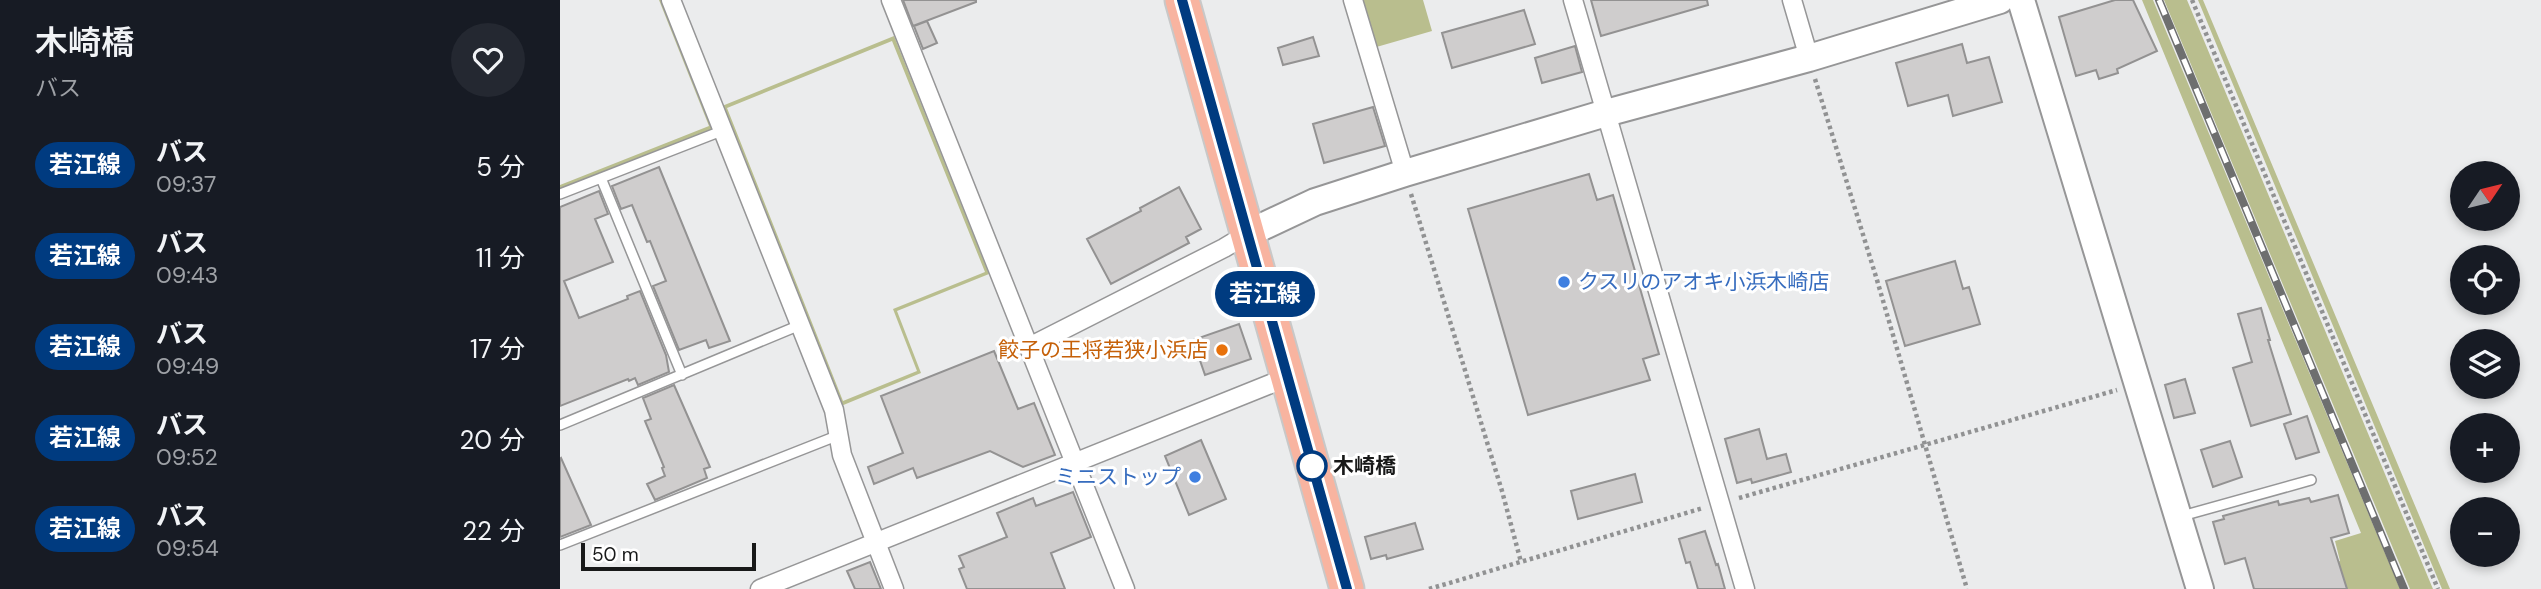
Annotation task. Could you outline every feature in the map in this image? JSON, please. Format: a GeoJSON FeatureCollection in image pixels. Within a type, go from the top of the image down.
{"type":"FeatureCollection","features":[{"type":"Feature","properties":{"kind":"highway"},"geometry":{"type":"LineString","coordinates":[[1182,0],[1347,589]]}},
{"type":"Feature","properties":{"kind":"street"},"geometry":{"type":"LineString","coordinates":[[671,0],[834,410],[842,455],[894,589]]}},
{"type":"Feature","properties":{"kind":"street"},"geometry":{"type":"LineString","coordinates":[[891,0],[1125,589]]}},
{"type":"Feature","properties":{"kind":"street"},"geometry":{"type":"LineString","coordinates":[[1353,0],[1405,173]]}},
{"type":"Feature","properties":{"kind":"street"},"geometry":{"type":"LineString","coordinates":[[1573,0],[1745,589]]}},
{"type":"Feature","properties":{"kind":"street"},"geometry":{"type":"LineString","coordinates":[[1792,0],[1809,58]]}},
{"type":"Feature","properties":{"kind":"street"},"geometry":{"type":"LineString","coordinates":[[1029,347],[1290,212],[1315,202],[1606,113],[1809,58],[2000,0]]}},
{"type":"Feature","properties":{"kind":"street"},"geometry":{"type":"LineString","coordinates":[[2021,0],[2200,589]]}},
{"type":"Feature","properties":{"kind":"street"},"geometry":{"type":"LineString","coordinates":[[760,589],[1287,377]]}},
{"type":"Feature","properties":{"kind":"lane"},"geometry":{"type":"LineString","coordinates":[[560,194],[724,130]]}},
{"type":"Feature","properties":{"kind":"lane"},"geometry":{"type":"LineString","coordinates":[[601,178],[682,375]]}},
{"type":"Feature","properties":{"kind":"lane"},"geometry":{"type":"LineString","coordinates":[[561,422],[800,325]]}},
{"type":"Feature","properties":{"kind":"lane"},"geometry":{"type":"LineString","coordinates":[[560,545],[839,435]]}},
{"type":"Feature","properties":{"kind":"lane"},"geometry":{"type":"LineString","coordinates":[[2179,517],[2311,480]]}},
{"type":"Feature","properties":{"kind":"path"},"geometry":{"type":"LineString","coordinates":[[2192,0],[2438,589]]}},
{"type":"Feature","properties":{"kind":"path"},"geometry":{"type":"LineString","coordinates":[[1809,58],[1967,589]]}},
{"type":"Feature","properties":{"kind":"path"},"geometry":{"type":"LineString","coordinates":[[1405,173],[1521,562]]}},
{"type":"Feature","properties":{"kind":"path"},"geometry":{"type":"LineString","coordinates":[[1429,589],[2139,384]]}},
{"type":"Feature","properties":{"kind":"green space"},"geometry":{"type":"Polygon","coordinates":[[[659,0],[662,0],[714,129],[560,190],[560,185],[709,126],[659,0]]]}},
{"type":"Feature","properties":{"kind":"green space"},"geometry":{"type":"Polygon","coordinates":[[[1359,0],[1423,0],[1432,31],[1373,48],[1359,0]]]}},
{"type":"Feature","properties":{"kind":"green space"},"geometry":{"type":"Polygon","coordinates":[[[2142,0],[2153,0],[2400,589],[2310,589],[2330,565],[2340,561],[2335,541],[2361,533],[2142,0]]]}},
{"type":"Feature","properties":{"kind":"green space"},"geometry":{"type":"Polygon","coordinates":[[[2164,0],[2187,0],[2433,589],[2410,589],[2164,0]]]}},
{"type":"Feature","properties":{"kind":"green space"},"geometry":{"type":"Polygon","coordinates":[[[2198,0],[2203,0],[2450,589],[2442,589],[2198,0]]]}},
{"type":"Feature","properties":{"kind":"green space"},"geometry":{"type":"Polygon","coordinates":[[[894,36],[989,274],[897,311],[921,373],[841,406],[722,106],[894,36]],[[892,41],[727,108],[843,401],[917,371],[893,309],[985,272],[892,41]]]}},
{"type":"Feature","properties":{"kind":"building"},"geometry":{"type":"Polygon","coordinates":[[[903,0],[976,0],[976,2],[913,26],[903,0]]]}},
{"type":"Feature","properties":{"kind":"building"},"geometry":{"type":"Polygon","coordinates":[[[1591,0],[1707,0],[1708,5],[1601,36],[1591,0]]]}},
{"type":"Feature","properties":{"kind":"building"},"geometry":{"type":"Polygon","coordinates":[[[2115,0],[2133,0],[2157,51],[2117,69],[2118,73],[2099,79],[2096,70],[2076,76],[2059,17],[2115,0]]]}},
{"type":"Feature","properties":{"kind":"building"},"geometry":{"type":"Polygon","coordinates":[[[1524,10],[1535,44],[1452,68],[1442,33],[1524,10]]]}},
{"type":"Feature","properties":{"kind":"building"},"geometry":{"type":"Polygon","coordinates":[[[927,21],[937,43],[923,49],[914,26],[927,21]]]}},
{"type":"Feature","properties":{"kind":"building"},"geometry":{"type":"Polygon","coordinates":[[[1313,37],[1319,56],[1283,65],[1278,48],[1313,37]]]}},
{"type":"Feature","properties":{"kind":"building"},"geometry":{"type":"Polygon","coordinates":[[[1962,44],[1967,63],[1989,57],[2002,102],[1953,116],[1948,95],[1908,106],[1896,63],[1962,44]]]}},
{"type":"Feature","properties":{"kind":"building"},"geometry":{"type":"Polygon","coordinates":[[[1575,46],[1582,72],[1542,83],[1535,58],[1575,46]]]}},
{"type":"Feature","properties":{"kind":"building"},"geometry":{"type":"Polygon","coordinates":[[[1373,107],[1385,146],[1324,163],[1313,124],[1373,107]]]}},
{"type":"Feature","properties":{"kind":"building"},"geometry":{"type":"Polygon","coordinates":[[[659,167],[730,341],[709,348],[706,340],[679,350],[653,286],[666,281],[650,241],[647,242],[632,205],[621,209],[612,186],[659,167]]]}},
{"type":"Feature","properties":{"kind":"building","name":"クスリのアオキ小浜木崎店"},"geometry":{"type":"Polygon","coordinates":[[[1589,174],[1597,200],[1613,195],[1659,354],[1643,359],[1650,380],[1528,415],[1468,209],[1589,174]]]}},
{"type":"Feature","properties":{"kind":"building"},"geometry":{"type":"Polygon","coordinates":[[[1179,187],[1201,229],[1186,237],[1189,243],[1111,284],[1087,239],[1141,211],[1140,208],[1179,187]]]}},
{"type":"Feature","properties":{"kind":"building"},"geometry":{"type":"Polygon","coordinates":[[[599,191],[608,214],[595,219],[613,262],[564,281],[579,318],[628,299],[627,296],[640,291],[666,355],[669,372],[638,385],[635,378],[629,381],[628,379],[560,406],[560,207],[599,191]]]}},
{"type":"Feature","properties":{"kind":"building"},"geometry":{"type":"Polygon","coordinates":[[[1955,261],[1963,289],[1969,287],[1980,324],[1905,346],[1886,281],[1955,261]]]}},
{"type":"Feature","properties":{"kind":"building"},"geometry":{"type":"Polygon","coordinates":[[[2261,308],[2291,414],[2251,426],[2233,368],[2252,362],[2238,314],[2261,308]]]}},
{"type":"Feature","properties":{"kind":"building","name":"餃子の王将若狭小浜店"},"geometry":{"type":"Polygon","coordinates":[[[1239,324],[1251,359],[1205,375],[1193,340],[1239,324]]]}},
{"type":"Feature","properties":{"kind":"building"},"geometry":{"type":"Polygon","coordinates":[[[994,351],[1018,409],[1034,403],[1055,455],[1023,467],[990,451],[917,478],[913,468],[874,484],[868,467],[903,453],[881,396],[994,351]]]}},
{"type":"Feature","properties":{"kind":"building"},"geometry":{"type":"Polygon","coordinates":[[[2185,379],[2195,413],[2174,418],[2165,385],[2185,379]]]}},
{"type":"Feature","properties":{"kind":"building"},"geometry":{"type":"Polygon","coordinates":[[[674,385],[710,467],[704,469],[707,478],[655,500],[647,484],[665,476],[664,467],[645,421],[651,419],[643,398],[674,385]]]}},
{"type":"Feature","properties":{"kind":"building"},"geometry":{"type":"Polygon","coordinates":[[[2307,416],[2319,452],[2296,459],[2284,424],[2307,416]]]}},
{"type":"Feature","properties":{"kind":"building"},"geometry":{"type":"Polygon","coordinates":[[[1759,429],[1767,459],[1786,454],[1791,472],[1752,483],[1751,479],[1737,483],[1725,439],[1759,429]]]}},
{"type":"Feature","properties":{"kind":"building","name":"ミニストップ"},"geometry":{"type":"Polygon","coordinates":[[[1201,440],[1226,499],[1189,515],[1165,456],[1201,440]]]}},
{"type":"Feature","properties":{"kind":"building"},"geometry":{"type":"Polygon","coordinates":[[[2230,441],[2242,477],[2213,487],[2201,450],[2230,441]]]}},
{"type":"Feature","properties":{"kind":"building"},"geometry":{"type":"Polygon","coordinates":[[[560,459],[591,525],[560,537],[560,459]]]}},
{"type":"Feature","properties":{"kind":"building"},"geometry":{"type":"Polygon","coordinates":[[[1635,474],[1642,502],[1578,519],[1571,491],[1635,474]]]}},
{"type":"Feature","properties":{"kind":"building"},"geometry":{"type":"Polygon","coordinates":[[[1073,492],[1091,537],[1051,553],[1065,589],[967,589],[959,569],[964,567],[959,556],[1007,537],[997,513],[1033,498],[1036,506],[1073,492]]]}},
{"type":"Feature","properties":{"kind":"building"},"geometry":{"type":"Polygon","coordinates":[[[2338,495],[2349,533],[2331,538],[2347,589],[2254,589],[2245,558],[2225,564],[2213,522],[2224,519],[2223,516],[2278,501],[2279,505],[2309,498],[2311,502],[2338,495]]]}},
{"type":"Feature","properties":{"kind":"building"},"geometry":{"type":"Polygon","coordinates":[[[1415,523],[1423,549],[1387,559],[1386,555],[1371,559],[1365,537],[1415,523]]]}},
{"type":"Feature","properties":{"kind":"building"},"geometry":{"type":"Polygon","coordinates":[[[1705,531],[1725,589],[1698,589],[1690,562],[1686,563],[1679,539],[1705,531]]]}},
{"type":"Feature","properties":{"kind":"building"},"geometry":{"type":"Polygon","coordinates":[[[870,562],[881,589],[855,589],[847,571],[870,562]]]}},
{"type":"Feature","properties":{"kind":"railway"},"geometry":{"type":"LineString","coordinates":[[2159,0],[2404,589]]}},
{"type":"Feature","properties":{"kind":"bus line","name":"若江線"},"geometry":{"type":"LineString","coordinates":[[1182,0],[1347,589]]}},
{"type":"Feature","properties":{"kind":"place","name":"クスリのアオキ小浜木崎店"},"geometry":{"type":"Point","coordinates":[1564,282]}},
{"type":"Feature","properties":{"kind":"place","name":"餃子の王将若狭小浜店"},"geometry":{"type":"Point","coordinates":[1222,350]}},
{"type":"Feature","properties":{"kind":"place","name":"木崎橋"},"geometry":{"type":"Point","coordinates":[1312,466]}},
{"type":"Feature","properties":{"kind":"place","name":"ミニストップ"},"geometry":{"type":"Point","coordinates":[1195,477]}}]}
